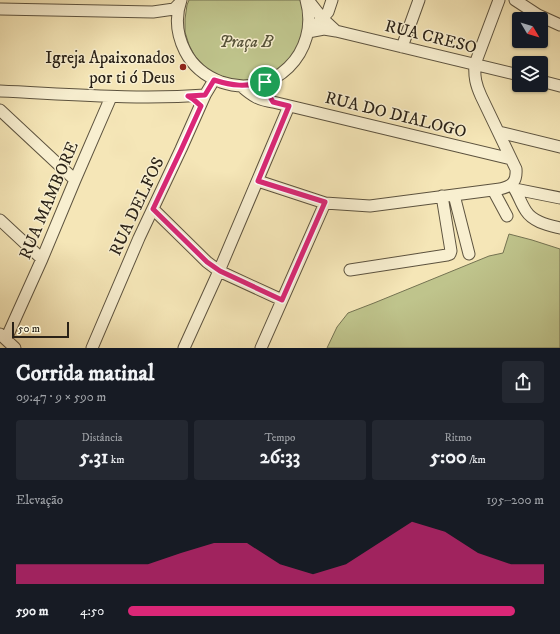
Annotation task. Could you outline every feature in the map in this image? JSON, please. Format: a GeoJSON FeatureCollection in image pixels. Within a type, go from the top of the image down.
{"type":"FeatureCollection","features":[{"type":"Feature","properties":{"kind":"street"},"geometry":{"type":"LineString","coordinates":[[308,1],[315,6],[320,6],[328,0]]}},
{"type":"Feature","properties":{"kind":"street"},"geometry":{"type":"LineString","coordinates":[[308,31],[328,12],[332,0]]}},
{"type":"Feature","properties":{"kind":"street"},"geometry":{"type":"LineString","coordinates":[[402,47],[419,0]]}},
{"type":"Feature","properties":{"kind":"street"},"geometry":{"type":"LineString","coordinates":[[499,0],[475,64],[474,75],[476,84],[516,169],[514,187],[526,211],[537,221],[560,228]]}},
{"type":"Feature","properties":{"kind":"street"},"geometry":{"type":"LineString","coordinates":[[515,0],[538,15],[560,25]]}},
{"type":"Feature","properties":{"kind":"street"},"geometry":{"type":"LineString","coordinates":[[180,1],[177,25],[186,54],[199,70],[214,80],[241,86],[253,85],[275,78],[293,63],[305,44],[309,18],[308,1]]}},
{"type":"Feature","properties":{"kind":"street"},"geometry":{"type":"LineString","coordinates":[[0,9],[153,12],[174,9],[180,1]]}},
{"type":"Feature","properties":{"kind":"street","name":"RUA CRESO"},"geometry":{"type":"LineString","coordinates":[[308,1],[322,18],[336,31]]}},
{"type":"Feature","properties":{"kind":"street"},"geometry":{"type":"LineString","coordinates":[[153,12],[171,18],[177,25]]}},
{"type":"Feature","properties":{"kind":"street","name":"RUA CRESO"},"geometry":{"type":"LineString","coordinates":[[308,31],[324,29],[336,31],[512,73]]}},
{"type":"Feature","properties":{"kind":"street","name":"RUA DELFOS"},"geometry":{"type":"LineString","coordinates":[[92,348],[139,238],[181,150],[205,95],[214,80]]}},
{"type":"Feature","properties":{"kind":"street"},"geometry":{"type":"LineString","coordinates":[[265,82],[266,90],[273,102]]}},
{"type":"Feature","properties":{"kind":"street"},"geometry":{"type":"LineString","coordinates":[[548,83],[560,86]]}},
{"type":"Feature","properties":{"kind":"street","name":"RUA DO DIALOGO"},"geometry":{"type":"LineString","coordinates":[[241,86],[256,98],[511,159]]}},
{"type":"Feature","properties":{"kind":"street"},"geometry":{"type":"LineString","coordinates":[[0,91],[111,97],[205,95]]}},
{"type":"Feature","properties":{"kind":"street"},"geometry":{"type":"LineString","coordinates":[[188,96],[201,106]]}},
{"type":"Feature","properties":{"kind":"street","name":"RUA MAMBORE"},"geometry":{"type":"LineString","coordinates":[[3,336],[42,259],[111,97]]}},
{"type":"Feature","properties":{"kind":"street"},"geometry":{"type":"LineString","coordinates":[[184,348],[220,271],[289,106]]}},
{"type":"Feature","properties":{"kind":"street"},"geometry":{"type":"LineString","coordinates":[[0,110],[75,180]]}},
{"type":"Feature","properties":{"kind":"street"},"geometry":{"type":"LineString","coordinates":[[499,132],[560,147]]}},
{"type":"Feature","properties":{"kind":"street"},"geometry":{"type":"LineString","coordinates":[[258,181],[325,202],[370,206],[514,187],[560,198]]}},
{"type":"Feature","properties":{"kind":"street"},"geometry":{"type":"LineString","coordinates":[[493,190],[507,216]]}},
{"type":"Feature","properties":{"kind":"street"},"geometry":{"type":"LineString","coordinates":[[454,195],[469,254]]}},
{"type":"Feature","properties":{"kind":"street"},"geometry":{"type":"LineString","coordinates":[[350,270],[447,256],[450,254],[451,251],[442,196]]}},
{"type":"Feature","properties":{"kind":"street"},"geometry":{"type":"LineString","coordinates":[[261,348],[325,202]]}},
{"type":"Feature","properties":{"kind":"street"},"geometry":{"type":"LineString","coordinates":[[153,209],[207,262],[220,271],[282,300]]}},
{"type":"Feature","properties":{"kind":"street"},"geometry":{"type":"LineString","coordinates":[[0,220],[42,259]]}},
{"type":"Feature","properties":{"kind":"street"},"geometry":{"type":"LineString","coordinates":[[3,336],[15,348]]}},
{"type":"Feature","properties":{"kind":"green space","name":"Praça B"},"geometry":{"type":"Polygon","coordinates":[[[189,0],[303,0],[307,17],[297,55],[266,79],[240,82],[215,74],[204,66],[195,56],[189,45],[185,32],[185,19],[189,0]]]}},
{"type":"Feature","properties":{"kind":"green space"},"geometry":{"type":"Polygon","coordinates":[[[509,234],[560,249],[560,348],[327,348],[337,327],[348,313],[489,256],[503,253],[509,234]]]}},
{"type":"Feature","properties":{"kind":"place","name":"Igreja Apaixonados por ti ó Deus"},"geometry":{"type":"Point","coordinates":[183,67]}},
{"type":"Feature","properties":{"kind":"route"},"geometry":{"type":"LineString","coordinates":[[214,80],[241,86],[265,82],[268,95],[273,102],[289,106],[258,181],[325,202],[282,300],[228,276],[207,262],[153,209],[201,106],[188,96],[205,95],[214,80]]}}]}
